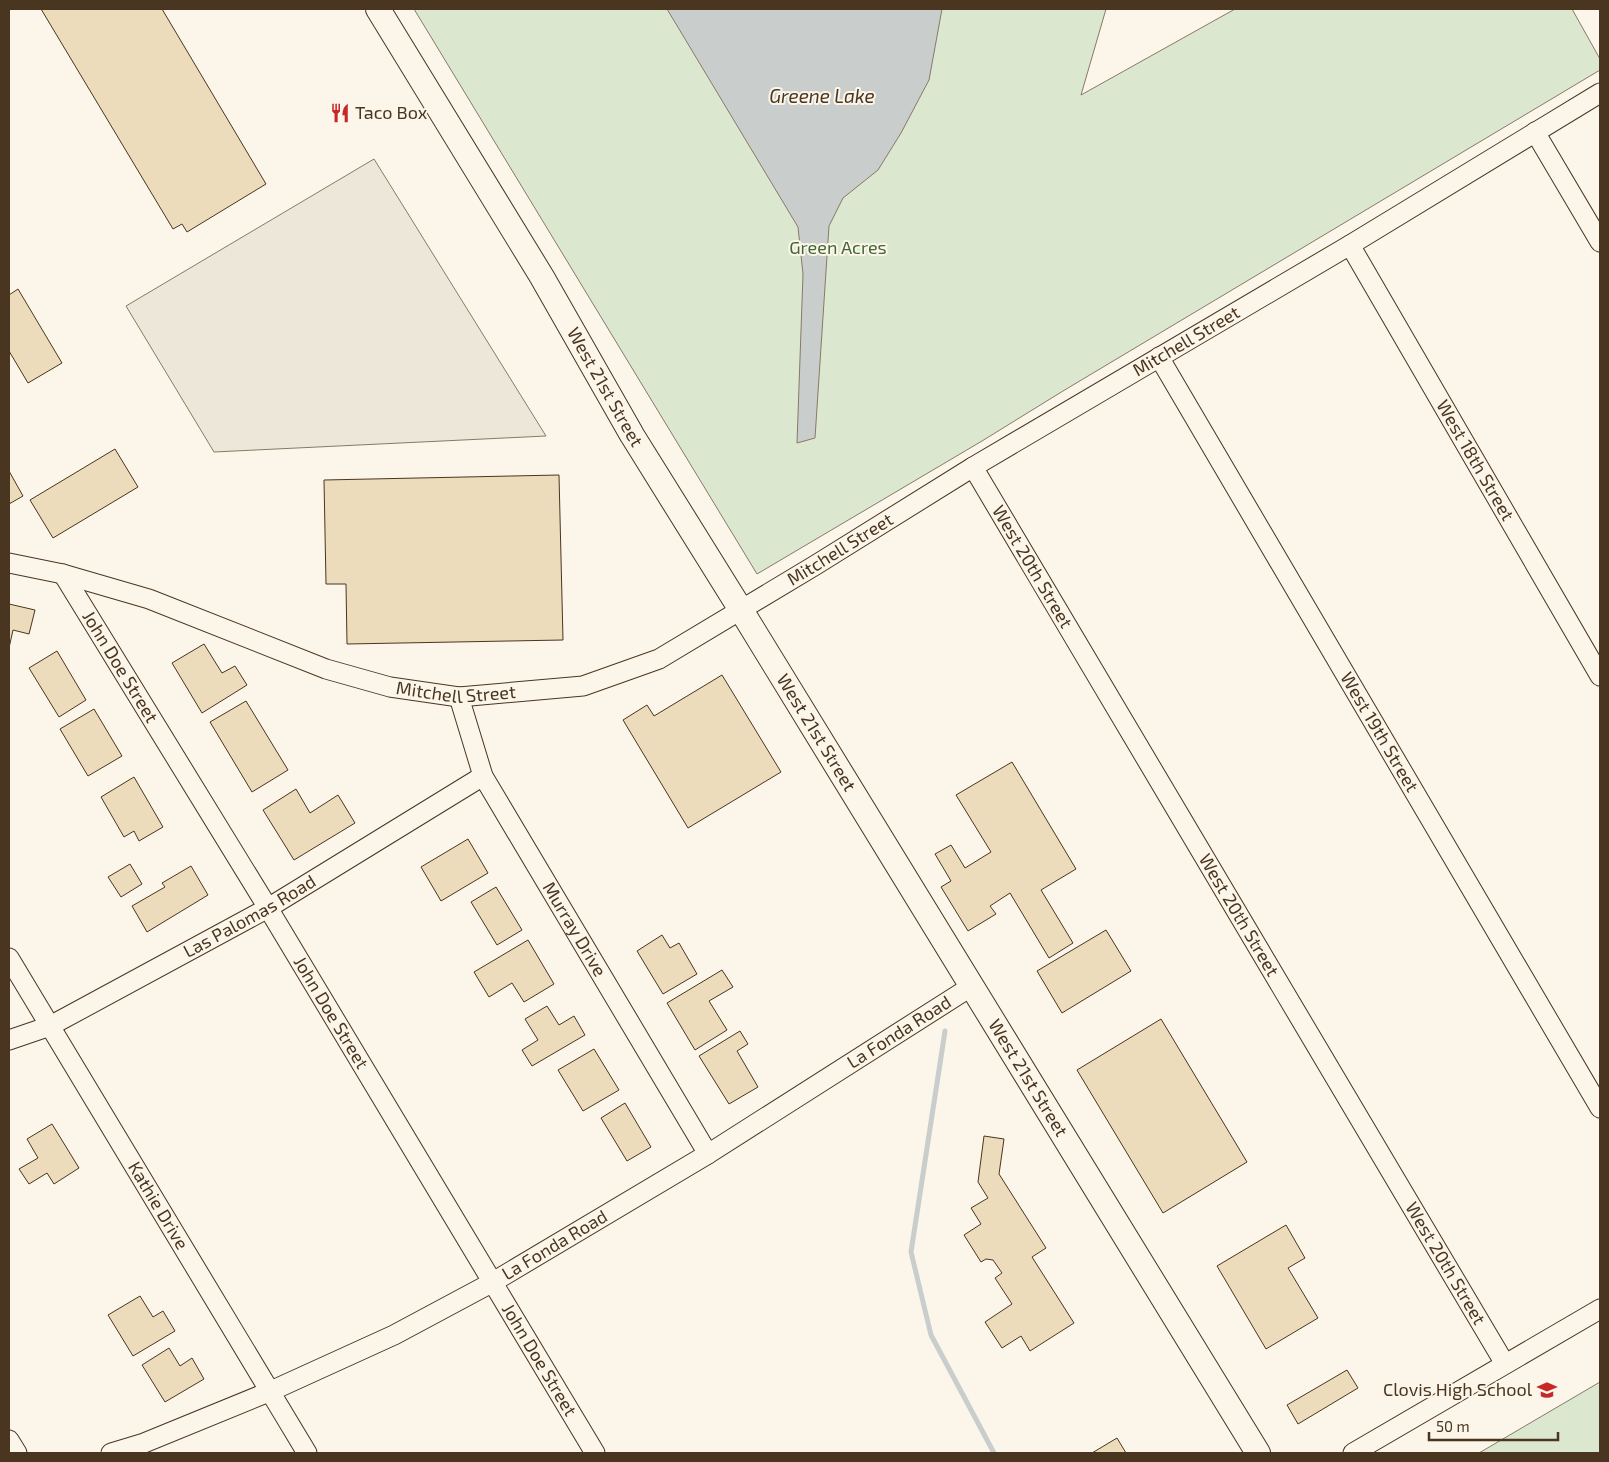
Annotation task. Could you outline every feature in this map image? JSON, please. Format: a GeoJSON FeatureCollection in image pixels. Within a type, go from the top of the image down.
{"type":"FeatureCollection","features":[{"type":"Feature","properties":{"kind":"main road","name":"West 21st Street"},"geometry":{"type":"LineString","coordinates":[[378,9],[542,277],[632,435],[1258,1453]]}},
{"type":"Feature","properties":{"kind":"street","name":"Mitchell Street"},"geometry":{"type":"LineString","coordinates":[[9,562],[63,574],[149,599],[326,669],[390,687],[459,697],[583,686],[659,659],[973,467],[1350,245],[1600,93]]}},
{"type":"Feature","properties":{"kind":"street"},"geometry":{"type":"LineString","coordinates":[[1535,132],[1600,242]]}},
{"type":"Feature","properties":{"kind":"street","name":"West 18th Street"},"geometry":{"type":"LineString","coordinates":[[1350,245],[1600,676]]}},
{"type":"Feature","properties":{"kind":"street","name":"West 19th Street"},"geometry":{"type":"LineString","coordinates":[[1159,357],[1600,1108]]}},
{"type":"Feature","properties":{"kind":"street","name":"West 20th Street"},"geometry":{"type":"LineString","coordinates":[[973,467],[1505,1364]]}},
{"type":"Feature","properties":{"kind":"street","name":"John Doe Street"},"geometry":{"type":"LineString","coordinates":[[63,574],[268,908],[595,1453]]}},
{"type":"Feature","properties":{"kind":"street","name":"Murray Drive"},"geometry":{"type":"LineString","coordinates":[[459,697],[483,776],[708,1154]]}},
{"type":"Feature","properties":{"kind":"street","name":"Las Palomas Road"},"geometry":{"type":"LineString","coordinates":[[9,1040],[50,1026],[268,908],[483,776]]}},
{"type":"Feature","properties":{"kind":"street","name":"Kathie Drive"},"geometry":{"type":"LineString","coordinates":[[9,958],[308,1453]]}},
{"type":"Feature","properties":{"kind":"street","name":"La Fonda Road"},"geometry":{"type":"LineString","coordinates":[[110,1453],[144,1444],[271,1391],[394,1335],[493,1282],[708,1154],[972,986]]}},
{"type":"Feature","properties":{"kind":"street"},"geometry":{"type":"LineString","coordinates":[[1352,1453],[1600,1309]]}},
{"type":"Feature","properties":{"kind":"street"},"geometry":{"type":"LineString","coordinates":[[9,1440],[17,1453]]}},
{"type":"Feature","properties":{"kind":"green space","name":"Green Acres"},"geometry":{"type":"Polygon","coordinates":[[[414,9],[1106,9],[1081,95],[1235,9],[1572,9],[1600,59],[1600,70],[757,574],[414,9]]]}},
{"type":"Feature","properties":{"kind":"green space"},"geometry":{"type":"Polygon","coordinates":[[[1600,1382],[1600,1453],[1479,1453],[1600,1382]]]}},
{"type":"Feature","properties":{"kind":"shaded area"},"geometry":{"type":"Polygon","coordinates":[[[374,159],[546,436],[214,452],[126,306],[374,159]]]}},
{"type":"Feature","properties":{"kind":"water","name":"Greene Lake"},"geometry":{"type":"Polygon","coordinates":[[[667,9],[942,9],[929,80],[901,133],[878,170],[843,198],[829,226],[815,438],[797,443],[803,274],[798,227],[667,9]]]}},
{"type":"Feature","properties":{"kind":"building"},"geometry":{"type":"Polygon","coordinates":[[[41,9],[162,9],[266,184],[187,232],[182,224],[173,229],[41,9]]]}},
{"type":"Feature","properties":{"kind":"building"},"geometry":{"type":"Polygon","coordinates":[[[18,289],[62,363],[28,383],[9,351],[9,295],[18,289]]]}},
{"type":"Feature","properties":{"kind":"building"},"geometry":{"type":"Polygon","coordinates":[[[115,449],[138,487],[53,538],[30,500],[115,449]]]}},
{"type":"Feature","properties":{"kind":"building"},"geometry":{"type":"Polygon","coordinates":[[[9,471],[23,496],[9,504],[9,471]]]}},
{"type":"Feature","properties":{"kind":"building"},"geometry":{"type":"Polygon","coordinates":[[[559,475],[563,640],[347,644],[346,584],[326,584],[324,480],[559,475]]]}},
{"type":"Feature","properties":{"kind":"building"},"geometry":{"type":"Polygon","coordinates":[[[9,604],[35,610],[29,634],[13,630],[9,648],[9,604]]]}},
{"type":"Feature","properties":{"kind":"building"},"geometry":{"type":"Polygon","coordinates":[[[204,644],[222,673],[235,666],[247,685],[202,713],[172,663],[204,644]]]}},
{"type":"Feature","properties":{"kind":"building"},"geometry":{"type":"Polygon","coordinates":[[[57,651],[86,700],[59,717],[29,668],[57,651]]]}},
{"type":"Feature","properties":{"kind":"building"},"geometry":{"type":"Polygon","coordinates":[[[722,675],[781,772],[688,828],[623,720],[647,705],[654,716],[722,675]]]}},
{"type":"Feature","properties":{"kind":"building"},"geometry":{"type":"Polygon","coordinates":[[[246,701],[288,770],[252,792],[210,722],[246,701]]]}},
{"type":"Feature","properties":{"kind":"building"},"geometry":{"type":"Polygon","coordinates":[[[94,709],[122,756],[88,776],[60,729],[94,709]]]}},
{"type":"Feature","properties":{"kind":"building"},"geometry":{"type":"Polygon","coordinates":[[[1012,762],[1076,869],[1041,890],[1073,943],[1049,958],[1010,893],[990,906],[996,914],[968,931],[941,887],[951,881],[935,854],[951,845],[965,868],[991,852],[956,795],[1012,762]]]}},
{"type":"Feature","properties":{"kind":"building"},"geometry":{"type":"Polygon","coordinates":[[[134,777],[163,827],[139,841],[134,831],[124,837],[101,797],[134,777]]]}},
{"type":"Feature","properties":{"kind":"building"},"geometry":{"type":"Polygon","coordinates":[[[296,789],[310,813],[338,795],[355,823],[294,860],[263,810],[296,789]]]}},
{"type":"Feature","properties":{"kind":"building"},"geometry":{"type":"Polygon","coordinates":[[[468,839],[488,873],[441,901],[421,867],[468,839]]]}},
{"type":"Feature","properties":{"kind":"building"},"geometry":{"type":"Polygon","coordinates":[[[130,864],[142,884],[121,897],[108,877],[130,864]]]}},
{"type":"Feature","properties":{"kind":"building"},"geometry":{"type":"Polygon","coordinates":[[[191,866],[208,895],[147,932],[132,906],[165,887],[162,883],[191,866]]]}},
{"type":"Feature","properties":{"kind":"building"},"geometry":{"type":"Polygon","coordinates":[[[496,887],[522,930],[497,945],[471,902],[496,887]]]}},
{"type":"Feature","properties":{"kind":"building"},"geometry":{"type":"Polygon","coordinates":[[[1106,930],[1131,971],[1062,1013],[1037,971],[1106,930]]]}},
{"type":"Feature","properties":{"kind":"building"},"geometry":{"type":"Polygon","coordinates":[[[662,935],[670,948],[679,943],[697,974],[663,994],[637,951],[662,935]]]}},
{"type":"Feature","properties":{"kind":"building"},"geometry":{"type":"Polygon","coordinates":[[[528,940],[554,984],[524,1002],[512,983],[489,997],[474,972],[528,940]]]}},
{"type":"Feature","properties":{"kind":"building"},"geometry":{"type":"Polygon","coordinates":[[[722,970],[733,987],[709,1001],[727,1030],[695,1050],[667,1003],[722,970]]]}},
{"type":"Feature","properties":{"kind":"building"},"geometry":{"type":"Polygon","coordinates":[[[547,1006],[559,1025],[574,1016],[585,1035],[532,1066],[522,1050],[538,1040],[525,1019],[547,1006]]]}},
{"type":"Feature","properties":{"kind":"building"},"geometry":{"type":"Polygon","coordinates":[[[1161,1019],[1247,1162],[1163,1213],[1077,1070],[1161,1019]]]}},
{"type":"Feature","properties":{"kind":"building"},"geometry":{"type":"Polygon","coordinates":[[[740,1031],[748,1044],[737,1051],[758,1087],[729,1104],[699,1056],[740,1031]]]}},
{"type":"Feature","properties":{"kind":"building"},"geometry":{"type":"Polygon","coordinates":[[[594,1049],[619,1090],[583,1111],[558,1070],[594,1049]]]}},
{"type":"Feature","properties":{"kind":"building"},"geometry":{"type":"Polygon","coordinates":[[[625,1103],[651,1147],[627,1161],[601,1118],[625,1103]]]}},
{"type":"Feature","properties":{"kind":"building"},"geometry":{"type":"Polygon","coordinates":[[[52,1124],[79,1168],[54,1184],[47,1173],[29,1184],[19,1169],[38,1158],[27,1139],[52,1124]]]}},
{"type":"Feature","properties":{"kind":"building"},"geometry":{"type":"Polygon","coordinates":[[[984,1136],[1004,1139],[999,1174],[1046,1248],[1032,1257],[1074,1323],[1030,1351],[1021,1336],[1002,1348],[985,1322],[1012,1304],[995,1278],[1002,1273],[993,1260],[986,1259],[981,1262],[964,1235],[981,1224],[971,1208],[988,1198],[978,1182],[984,1136]]]}},
{"type":"Feature","properties":{"kind":"building"},"geometry":{"type":"Polygon","coordinates":[[[1286,1225],[1305,1258],[1288,1268],[1318,1318],[1266,1349],[1217,1266],[1286,1225]]]}},
{"type":"Feature","properties":{"kind":"building"},"geometry":{"type":"Polygon","coordinates":[[[140,1296],[153,1317],[163,1311],[175,1331],[133,1356],[108,1315],[140,1296]]]}},
{"type":"Feature","properties":{"kind":"building"},"geometry":{"type":"Polygon","coordinates":[[[169,1348],[180,1366],[192,1358],[204,1379],[165,1402],[142,1365],[169,1348]]]}},
{"type":"Feature","properties":{"kind":"building"},"geometry":{"type":"Polygon","coordinates":[[[1347,1370],[1358,1388],[1298,1424],[1287,1405],[1347,1370]]]}},
{"type":"Feature","properties":{"kind":"building"},"geometry":{"type":"Polygon","coordinates":[[[1117,1438],[1126,1453],[1092,1453],[1117,1438]]]}},
{"type":"Feature","properties":{"kind":"waterway"},"geometry":{"type":"LineString","coordinates":[[945,1031],[911,1252],[931,1335],[994,1453]]}},
{"type":"Feature","properties":{"kind":"place","name":"Taco Box"},"geometry":{"type":"Point","coordinates":[340,113]}},
{"type":"Feature","properties":{"kind":"place","name":"Clovis High School"},"geometry":{"type":"Point","coordinates":[1547,1390]}}]}
